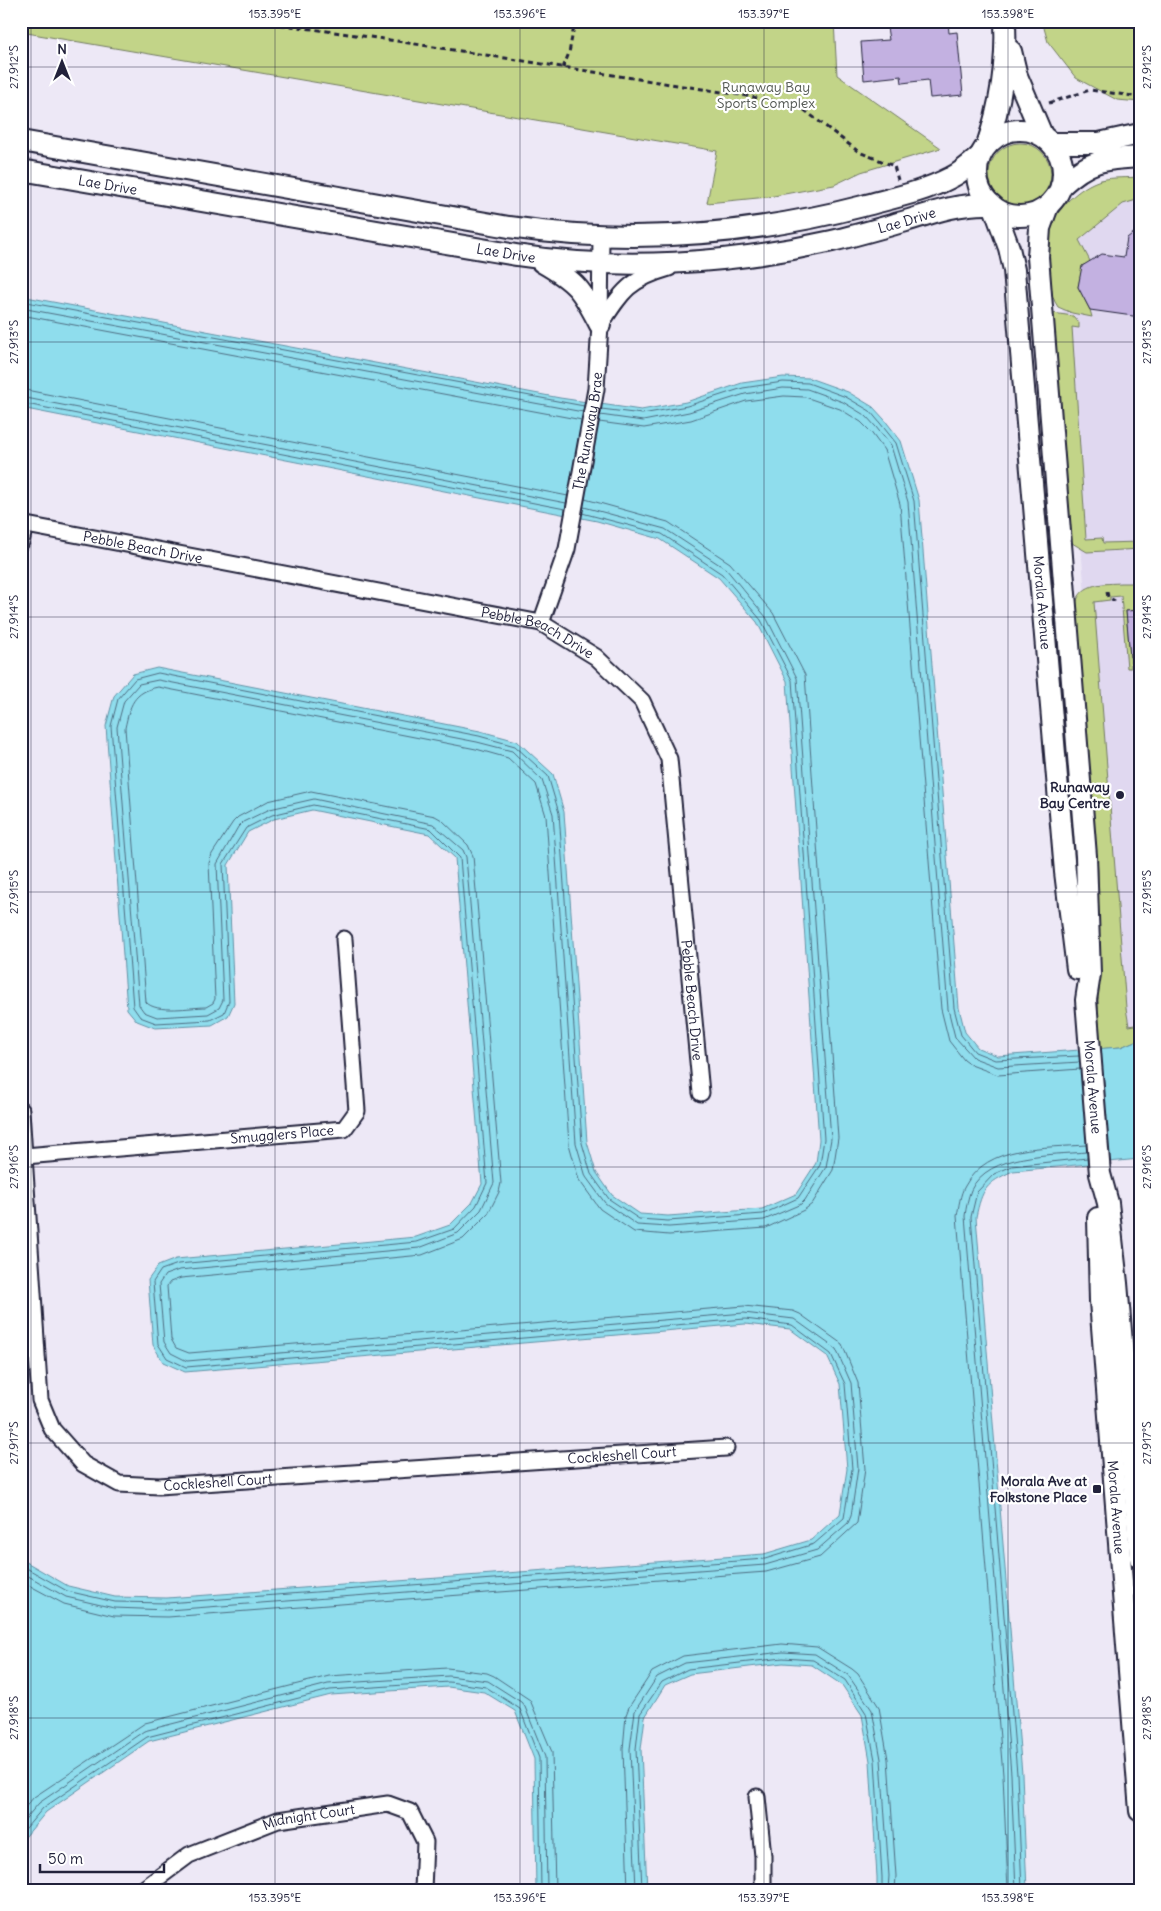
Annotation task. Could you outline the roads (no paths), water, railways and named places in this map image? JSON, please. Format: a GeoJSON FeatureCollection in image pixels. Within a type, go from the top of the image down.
{"type":"FeatureCollection","features":[{"type":"Feature","properties":{"kind":"main road"},"geometry":{"type":"LineString","coordinates":[[1006,26],[1017,76],[1047,139],[1058,152],[1062,163],[1061,186],[1054,200],[1041,210],[1026,215],[1009,214],[992,205],[985,197],[978,182],[978,164],[1000,102],[1005,72],[1006,26]]}},
{"type":"Feature","properties":{"kind":"main road"},"geometry":{"type":"LineString","coordinates":[[983,151],[1001,134],[1019,130],[1031,131],[1047,139],[1099,143],[1140,134]]}},
{"type":"Feature","properties":{"kind":"main road","name":"Lae Drive"},"geometry":{"type":"LineString","coordinates":[[21,142],[509,227],[601,236],[690,234],[803,220],[903,195],[950,178],[983,151]]}},
{"type":"Feature","properties":{"kind":"main road"},"geometry":{"type":"LineString","coordinates":[[1061,186],[1078,170],[1096,162],[1140,157]]}},
{"type":"Feature","properties":{"kind":"main road","name":"Lae Drive"},"geometry":{"type":"LineString","coordinates":[[21,170],[534,257],[580,263],[690,262],[736,257],[805,246],[866,232],[957,206],[992,205]]}},
{"type":"Feature","properties":{"kind":"main road","name":"Morala Avenue"},"geometry":{"type":"LineString","coordinates":[[992,205],[1009,248],[1014,270],[1065,872],[1078,975],[1086,1000]]}},
{"type":"Feature","properties":{"kind":"main road","name":"Morala Avenue"},"geometry":{"type":"LineString","coordinates":[[1048,206],[1039,233],[1039,282],[1065,570],[1086,856],[1090,974],[1086,1000],[1088,1038],[1100,1174],[1108,1203],[1117,1283],[1140,1558]]}},
{"type":"Feature","properties":{"kind":"main road"},"geometry":{"type":"LineString","coordinates":[[534,257],[578,286],[600,324]]}},
{"type":"Feature","properties":{"kind":"main road","name":"Morala Avenue"},"geometry":{"type":"LineString","coordinates":[[1100,1174],[1097,1203],[1100,1301],[1131,1592],[1140,1811]]}},
{"type":"Feature","properties":{"kind":"street","name":"The Runaway Brae"},"geometry":{"type":"LineString","coordinates":[[541,623],[565,555],[596,389],[602,263],[601,236]]}},
{"type":"Feature","properties":{"kind":"street"},"geometry":{"type":"LineString","coordinates":[[600,324],[617,298],[632,283],[652,272],[690,262]]}},
{"type":"Feature","properties":{"kind":"street"},"geometry":{"type":"LineString","coordinates":[[21,542],[23,525]]}},
{"type":"Feature","properties":{"kind":"street","name":"Pebble Beach Drive"},"geometry":{"type":"LineString","coordinates":[[23,525],[541,623],[596,657],[642,701],[669,759],[701,1093]]}},
{"type":"Feature","properties":{"kind":"street","name":"Smugglers Place"},"geometry":{"type":"LineString","coordinates":[[25,1156],[344,1129],[357,1111],[344,940]]}},
{"type":"Feature","properties":{"kind":"street","name":"Cockleshell Court"},"geometry":{"type":"LineString","coordinates":[[21,1110],[40,1400],[52,1429],[83,1464],[119,1484],[159,1486],[726,1448]]}},
{"type":"Feature","properties":{"kind":"street"},"geometry":{"type":"LineString","coordinates":[[756,1797],[763,1856],[763,1890]]}},
{"type":"Feature","properties":{"kind":"street","name":"Midnight Court"},"geometry":{"type":"LineString","coordinates":[[142,1890],[189,1855],[278,1820],[388,1804],[410,1812],[425,1842],[423,1890]]}},
{"type":"Feature","properties":{"kind":"water"},"geometry":{"type":"Polygon","coordinates":[[[21,296],[560,398],[641,410],[686,402],[742,383],[783,377],[809,378],[848,392],[873,407],[901,441],[919,500],[959,1008],[965,1032],[978,1048],[998,1056],[1121,1047],[1140,1039],[1140,1159],[1013,1171],[991,1183],[983,1193],[976,1217],[1022,1774],[1027,1890],[877,1890],[870,1761],[862,1715],[842,1685],[812,1665],[783,1663],[690,1674],[665,1685],[645,1717],[641,1749],[647,1890],[536,1890],[534,1759],[515,1711],[484,1692],[448,1687],[331,1695],[149,1741],[46,1812],[21,1842],[21,1559],[68,1586],[115,1597],[167,1598],[764,1554],[811,1540],[840,1514],[847,1469],[840,1384],[827,1356],[790,1329],[745,1324],[185,1372],[163,1362],[153,1345],[148,1280],[158,1266],[176,1259],[416,1237],[450,1225],[472,1203],[482,1184],[455,858],[429,834],[312,810],[274,819],[248,832],[228,865],[234,1003],[228,1016],[212,1025],[155,1028],[137,1021],[127,1009],[106,726],[114,696],[133,674],[157,668],[480,731],[517,741],[553,774],[564,812],[587,1142],[596,1172],[612,1195],[640,1214],[668,1216],[762,1209],[796,1194],[816,1163],[819,1140],[787,681],[757,622],[719,578],[660,539],[597,521],[21,408],[21,296]]]}},
{"type":"Feature","properties":{"kind":"place","name":"Runaway Bay Centre"},"geometry":{"type":"Point","coordinates":[1120,795]}},
{"type":"Feature","properties":{"kind":"place","name":"Morala Ave at Folkstone Place"},"geometry":{"type":"Point","coordinates":[1097,1489]}},
{"type":"Feature","properties":{"kind":"park label","name":"Runaway Bay Sports Complex"},"geometry":{"type":"Point","coordinates":[766,95]}}]}
